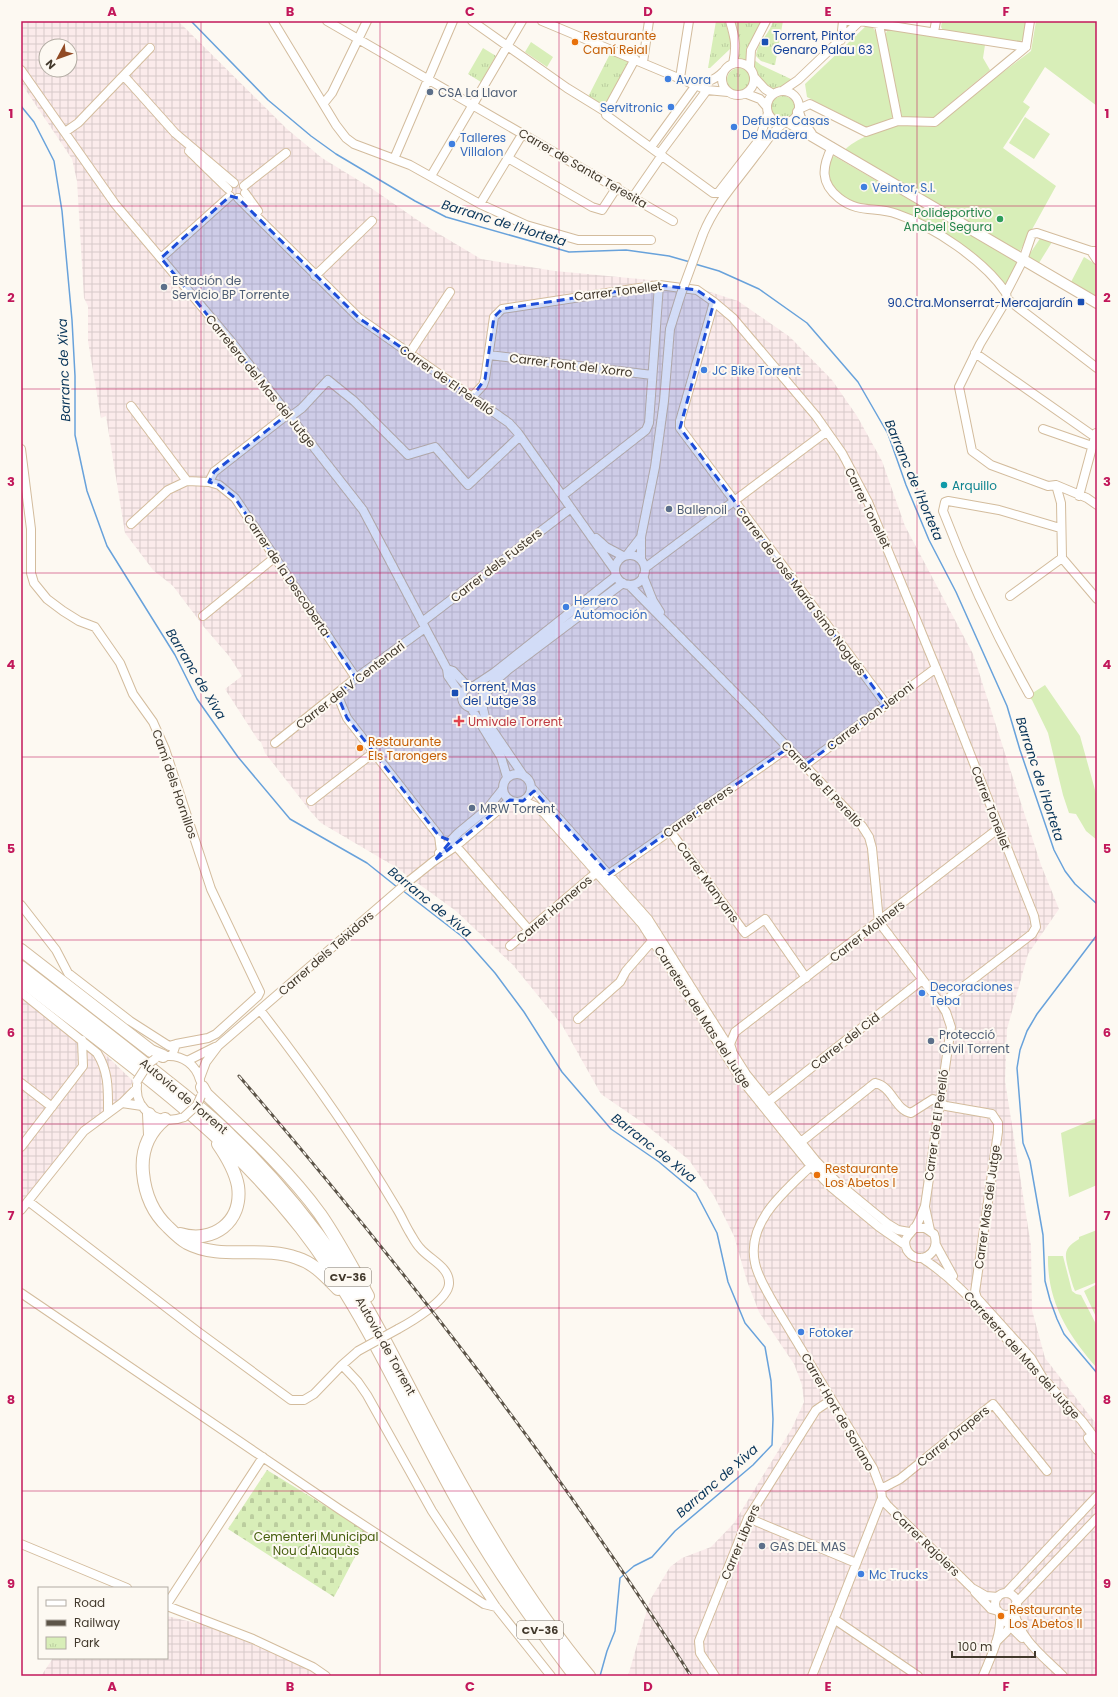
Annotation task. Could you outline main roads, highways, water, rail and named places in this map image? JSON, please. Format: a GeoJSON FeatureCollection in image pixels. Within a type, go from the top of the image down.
{"type":"FeatureCollection","features":[{"type":"Feature","properties":{"kind":"highway"},"geometry":{"type":"LineString","coordinates":[[21,950],[151,1051],[163,1057]]}},
{"type":"Feature","properties":{"kind":"highway","name":"Autovia de Torrent"},"geometry":{"type":"LineString","coordinates":[[21,967],[189,1099],[230,1134],[272,1179],[308,1222],[341,1266],[375,1321],[472,1503],[501,1554],[578,1671]]}},
{"type":"Feature","properties":{"kind":"highway","name":"Autovia de Torrent"},"geometry":{"type":"LineString","coordinates":[[21,980],[124,1058],[222,1140],[259,1179],[301,1228],[333,1272],[366,1326],[461,1508],[493,1561],[525,1610],[578,1671],[589,1676]]}},
{"type":"Feature","properties":{"kind":"highway"},"geometry":{"type":"LineString","coordinates":[[47,1001],[180,1109],[218,1143],[232,1166],[238,1187],[237,1204],[231,1220],[218,1232],[205,1237],[189,1237],[173,1231]]}},
{"type":"Feature","properties":{"kind":"highway"},"geometry":{"type":"LineString","coordinates":[[201,1087],[206,1094],[277,1164],[324,1220],[349,1260],[454,1463],[472,1503]]}},
{"type":"Feature","properties":{"kind":"highway"},"geometry":{"type":"LineString","coordinates":[[146,1110],[150,1134],[143,1161],[146,1188],[157,1214],[173,1231],[187,1242],[206,1250],[227,1252],[275,1252],[299,1258],[322,1272],[339,1290],[457,1509],[493,1561]]}},
{"type":"Feature","properties":{"kind":"highway"},"geometry":{"type":"LineString","coordinates":[[150,1134],[164,1120]]}},
{"type":"Feature","properties":{"kind":"main road"},"geometry":{"type":"LineString","coordinates":[[799,110],[800,118],[812,136]]}},
{"type":"Feature","properties":{"kind":"main road"},"geometry":{"type":"LineString","coordinates":[[786,123],[832,147],[1097,303]]}},
{"type":"Feature","properties":{"kind":"waterway","name":"Barranc de l'Horteta"},"geometry":{"type":"LineString","coordinates":[[191,21],[268,100],[311,136],[336,154],[415,201],[446,217],[569,252],[626,250],[669,256],[690,262]]}},
{"type":"Feature","properties":{"kind":"waterway","name":"Barranc de Xiva"},"geometry":{"type":"LineString","coordinates":[[21,106],[34,122],[54,161],[62,211],[72,320],[75,376],[75,435],[87,491],[107,546],[175,655],[197,699],[238,757],[290,819],[367,863],[397,887]]}},
{"type":"Feature","properties":{"kind":"waterway","name":"Barranc de l'Horteta"},"geometry":{"type":"LineString","coordinates":[[695,264],[719,271],[759,289],[807,323],[858,382],[888,434],[906,485],[929,540],[956,592],[1007,706],[1020,750],[1054,850],[1065,871],[1075,884],[1097,904]]}},
{"type":"Feature","properties":{"kind":"waterway","name":"Barranc de Xiva"},"geometry":{"type":"LineString","coordinates":[[402,890],[464,938],[495,973],[524,1012],[562,1072],[611,1129],[659,1162],[696,1193],[717,1233],[728,1282],[745,1323],[765,1347],[771,1381],[773,1419],[772,1445],[753,1465],[675,1531],[652,1557],[634,1566],[620,1578],[615,1631],[607,1651],[600,1676]]}},
{"type":"Feature","properties":{"kind":"waterway"},"geometry":{"type":"LineString","coordinates":[[1097,935],[1037,1014],[1027,1031],[1020,1050],[1017,1068],[1023,1143],[1030,1161],[1043,1235],[1045,1281],[1050,1300],[1064,1334],[1097,1373]]}},
{"type":"Feature","properties":{"kind":"railway"},"geometry":{"type":"LineString","coordinates":[[239,1076],[360,1220],[476,1368],[587,1520],[640,1597],[691,1676]]}},
{"type":"Feature","properties":{"kind":"place","name":"Restaurante Camí Reial"},"geometry":{"type":"Point","coordinates":[575,42]}},
{"type":"Feature","properties":{"kind":"place","name":"Torrent, Pintor Genaro Palau 63"},"geometry":{"type":"Point","coordinates":[765,42]}},
{"type":"Feature","properties":{"kind":"place","name":"Avora"},"geometry":{"type":"Point","coordinates":[668,79]}},
{"type":"Feature","properties":{"kind":"place","name":"CSA La Llavor"},"geometry":{"type":"Point","coordinates":[430,92]}},
{"type":"Feature","properties":{"kind":"place","name":"Servitronic"},"geometry":{"type":"Point","coordinates":[671,107]}},
{"type":"Feature","properties":{"kind":"place","name":"Defusta Casas De Madera"},"geometry":{"type":"Point","coordinates":[734,127]}},
{"type":"Feature","properties":{"kind":"place","name":"Talleres Villalon"},"geometry":{"type":"Point","coordinates":[452,144]}},
{"type":"Feature","properties":{"kind":"place","name":"Veintor, S.l."},"geometry":{"type":"Point","coordinates":[864,187]}},
{"type":"Feature","properties":{"kind":"place","name":"Polideportivo Anabel Segura"},"geometry":{"type":"Point","coordinates":[1000,219]}},
{"type":"Feature","properties":{"kind":"place","name":"Estación de Servicio BP Torrente"},"geometry":{"type":"Point","coordinates":[164,287]}},
{"type":"Feature","properties":{"kind":"place","name":"90.Ctra.Monserrat-Mercajardín"},"geometry":{"type":"Point","coordinates":[1081,302]}},
{"type":"Feature","properties":{"kind":"place","name":"JC Bike Torrent"},"geometry":{"type":"Point","coordinates":[704,370]}},
{"type":"Feature","properties":{"kind":"place","name":"Arquillo"},"geometry":{"type":"Point","coordinates":[944,485]}},
{"type":"Feature","properties":{"kind":"place","name":"Ballenoil"},"geometry":{"type":"Point","coordinates":[669,509]}},
{"type":"Feature","properties":{"kind":"place","name":"Herrero Automoción"},"geometry":{"type":"Point","coordinates":[566,607]}},
{"type":"Feature","properties":{"kind":"place","name":"Torrent, Mas del Jutge 38"},"geometry":{"type":"Point","coordinates":[455,693]}},
{"type":"Feature","properties":{"kind":"place","name":"Umivale Torrent"},"geometry":{"type":"Point","coordinates":[459,721]}},
{"type":"Feature","properties":{"kind":"place","name":"Restaurante Els Tarongers"},"geometry":{"type":"Point","coordinates":[360,748]}},
{"type":"Feature","properties":{"kind":"place","name":"MRW Torrent"},"geometry":{"type":"Point","coordinates":[472,808]}},
{"type":"Feature","properties":{"kind":"place","name":"Decoraciones Teba"},"geometry":{"type":"Point","coordinates":[922,993]}},
{"type":"Feature","properties":{"kind":"place","name":"Protecció Civil Torrent"},"geometry":{"type":"Point","coordinates":[931,1041]}},
{"type":"Feature","properties":{"kind":"place","name":"Restaurante Los Abetos I"},"geometry":{"type":"Point","coordinates":[817,1175]}},
{"type":"Feature","properties":{"kind":"place","name":"Fotoker"},"geometry":{"type":"Point","coordinates":[801,1332]}},
{"type":"Feature","properties":{"kind":"place","name":"GAS DEL MAS"},"geometry":{"type":"Point","coordinates":[762,1546]}},
{"type":"Feature","properties":{"kind":"place","name":"Mc Trucks"},"geometry":{"type":"Point","coordinates":[861,1574]}},
{"type":"Feature","properties":{"kind":"place","name":"Restaurante Los Abetos II"},"geometry":{"type":"Point","coordinates":[1001,1616]}},
{"type":"Feature","properties":{"kind":"park label","name":"Cementeri Municipal Nou d'Alaquàs"},"geometry":{"type":"Point","coordinates":[316,1543]}}]}
